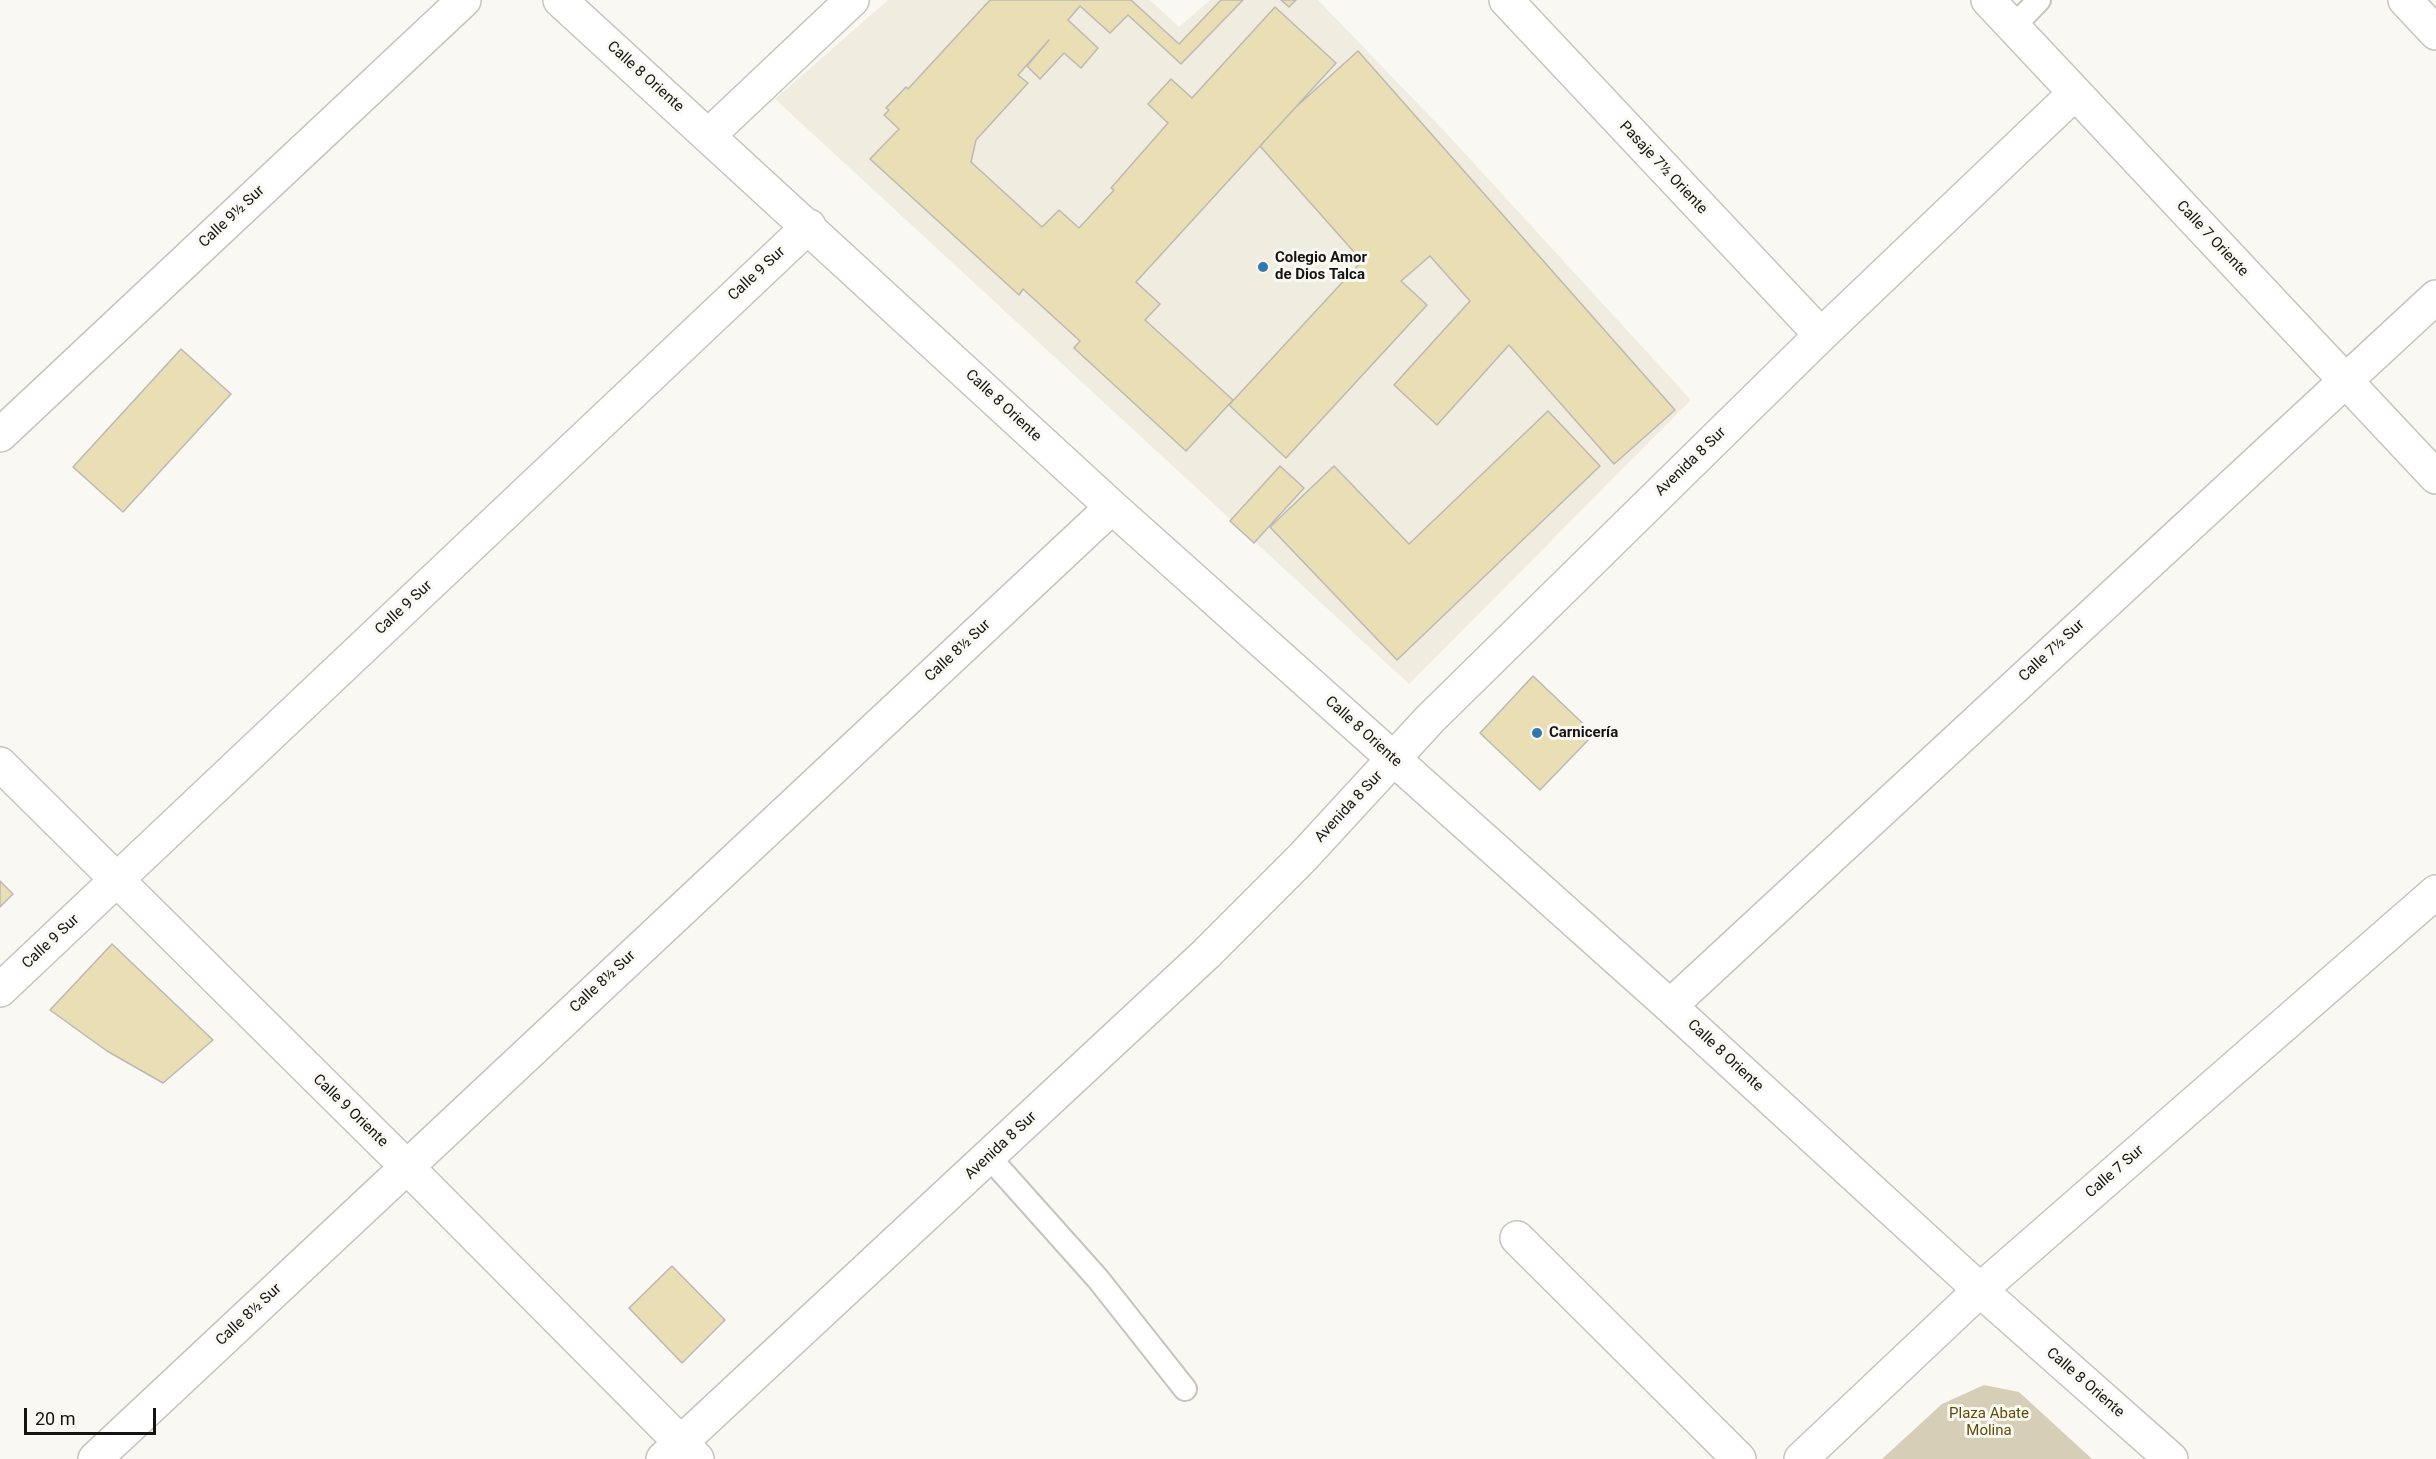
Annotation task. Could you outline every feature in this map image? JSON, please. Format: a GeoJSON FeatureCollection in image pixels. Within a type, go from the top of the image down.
{"type":"FeatureCollection","features":[{"type":"Feature","properties":{"kind":"street","name":"Calle 9½ Sur"},"geometry":{"type":"LineString","coordinates":[[0,435],[464,0]]}},
{"type":"Feature","properties":{"kind":"street","name":"Calle 8 Oriente"},"geometry":{"type":"LineString","coordinates":[[560,0],[1112,507],[1670,1006],[1980,1290],[2170,1459]]}},
{"type":"Feature","properties":{"kind":"street"},"geometry":{"type":"LineString","coordinates":[[709,135],[852,0]]}},
{"type":"Feature","properties":{"kind":"street","name":"Pasaje 7½ Oriente"},"geometry":{"type":"LineString","coordinates":[[1506,0],[1821,335]]}},
{"type":"Feature","properties":{"kind":"street","name":"Calle 7 Oriente"},"geometry":{"type":"LineString","coordinates":[[1988,0],[2436,477]]}},
{"type":"Feature","properties":{"kind":"street"},"geometry":{"type":"LineString","coordinates":[[2404,0],[2436,33]]}},
{"type":"Feature","properties":{"kind":"street","name":"Avenida 8 Sur"},"geometry":{"type":"LineString","coordinates":[[680,1454],[989,1157],[1206,954],[1302,858],[1430,719],[1821,335],[2075,93]]}},
{"type":"Feature","properties":{"kind":"street","name":"Calle 9 Sur"},"geometry":{"type":"LineString","coordinates":[[0,990],[808,226]]}},
{"type":"Feature","properties":{"kind":"street","name":"Calle 7½ Sur"},"geometry":{"type":"LineString","coordinates":[[1670,1006],[2436,297]]}},
{"type":"Feature","properties":{"kind":"street","name":"Calle 8½ Sur"},"geometry":{"type":"LineString","coordinates":[[95,1459],[1112,507]]}},
{"type":"Feature","properties":{"kind":"street","name":"Calle 9 Oriente"},"geometry":{"type":"LineString","coordinates":[[0,764],[406,1166],[680,1454]]}},
{"type":"Feature","properties":{"kind":"street","name":"Calle 7 Sur"},"geometry":{"type":"LineString","coordinates":[[1801,1459],[1980,1290],[2436,892]]}},
{"type":"Feature","properties":{"kind":"street"},"geometry":{"type":"LineString","coordinates":[[1517,1238],[1739,1459]]}},
{"type":"Feature","properties":{"kind":"lane"},"geometry":{"type":"LineString","coordinates":[[2013,27],[2039,0]]}},
{"type":"Feature","properties":{"kind":"lane"},"geometry":{"type":"LineString","coordinates":[[989,1157],[1098,1279],[1185,1389]]}},
{"type":"Feature","properties":{"kind":"shaded area","name":"Colegio Amor de Dios Talca"},"geometry":{"type":"Polygon","coordinates":[[[888,0],[1150,0],[1179,27],[1210,0],[1318,0],[1447,134],[1691,400],[1409,684],[775,99],[888,0]]]}},
{"type":"Feature","properties":{"kind":"green space","name":"Plaza Abate Molina"},"geometry":{"type":"Polygon","coordinates":[[[1984,1385],[2019,1392],[2092,1459],[1882,1459],[1942,1404],[1984,1385]]]}},
{"type":"Feature","properties":{"kind":"building"},"geometry":{"type":"Polygon","coordinates":[[[990,0],[1131,0],[1179,44],[1221,0],[1243,0],[1181,64],[1128,15],[1110,33],[1080,6],[1068,20],[1098,48],[1081,68],[1064,53],[1040,79],[1027,66],[1049,40],[1018,75],[1028,83],[976,140],[971,162],[1042,227],[1059,210],[1079,228],[1114,190],[1111,188],[1168,123],[1148,104],[1171,79],[1192,98],[1275,7],[1336,63],[1136,282],[1160,304],[1145,320],[1233,400],[1186,451],[1074,348],[1080,341],[1023,289],[1019,295],[870,159],[899,129],[884,115],[889,110],[886,108],[906,87],[908,89],[990,0]]]}},
{"type":"Feature","properties":{"kind":"building"},"geometry":{"type":"Polygon","coordinates":[[[1281,0],[1296,0],[1289,7],[1281,0]]]}},
{"type":"Feature","properties":{"kind":"building"},"geometry":{"type":"Polygon","coordinates":[[[1358,51],[1675,410],[1614,464],[1509,345],[1437,425],[1394,385],[1470,301],[1430,256],[1401,281],[1427,305],[1286,458],[1229,405],[1362,261],[1260,146],[1296,107],[1358,51]]]}},
{"type":"Feature","properties":{"kind":"building"},"geometry":{"type":"Polygon","coordinates":[[[181,349],[231,394],[123,512],[73,467],[181,349]]]}},
{"type":"Feature","properties":{"kind":"building"},"geometry":{"type":"Polygon","coordinates":[[[1548,411],[1600,466],[1397,660],[1270,527],[1334,466],[1409,544],[1548,411]]]}},
{"type":"Feature","properties":{"kind":"building"},"geometry":{"type":"Polygon","coordinates":[[[1280,466],[1304,488],[1254,543],[1230,521],[1280,466]]]}},
{"type":"Feature","properties":{"kind":"building","name":"Carnicería"},"geometry":{"type":"Polygon","coordinates":[[[1533,676],[1594,734],[1540,790],[1480,733],[1533,676]]]}},
{"type":"Feature","properties":{"kind":"building"},"geometry":{"type":"Polygon","coordinates":[[[0,881],[13,894],[0,907],[0,881]]]}},
{"type":"Feature","properties":{"kind":"building"},"geometry":{"type":"Polygon","coordinates":[[[112,944],[213,1040],[163,1083],[107,1051],[50,1010],[112,944]]]}},
{"type":"Feature","properties":{"kind":"building"},"geometry":{"type":"Polygon","coordinates":[[[672,1266],[725,1320],[682,1363],[629,1308],[672,1266]]]}},
{"type":"Feature","properties":{"kind":"place","name":"Colegio Amor de Dios Talca"},"geometry":{"type":"Point","coordinates":[1263,267]}},
{"type":"Feature","properties":{"kind":"place","name":"Carnicería"},"geometry":{"type":"Point","coordinates":[1537,733]}}]}
